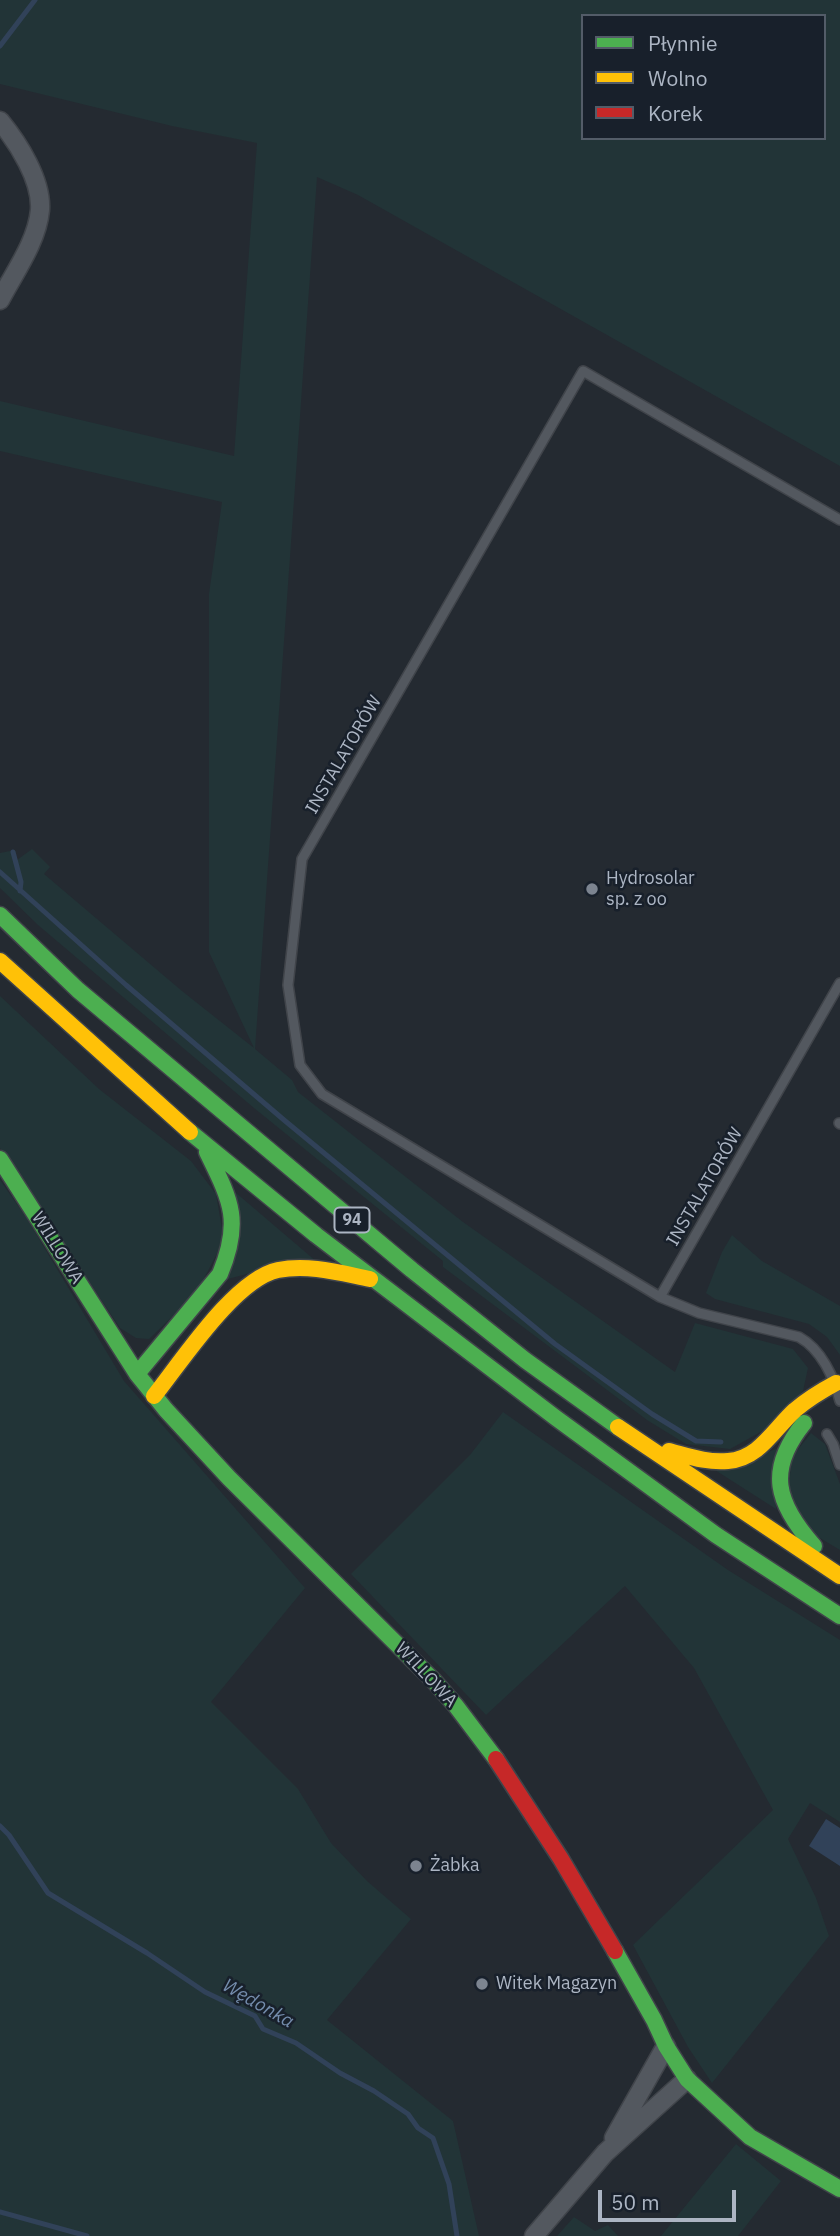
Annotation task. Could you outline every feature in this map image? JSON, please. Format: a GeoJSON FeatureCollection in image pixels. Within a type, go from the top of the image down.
{"type":"FeatureCollection","features":[{"type":"Feature","properties":{"kind":"main road","name":"94"},"geometry":{"type":"LineString","coordinates":[[0,915],[78,990],[412,1270],[525,1360],[635,1439],[840,1574]]}},
{"type":"Feature","properties":{"kind":"main road","name":"94"},"geometry":{"type":"LineString","coordinates":[[0,961],[204,1144],[375,1280],[556,1418],[716,1535],[840,1616]]}},
{"type":"Feature","properties":{"kind":"main road"},"geometry":{"type":"LineString","coordinates":[[137,1374],[220,1274],[229,1257],[234,1230],[233,1212],[204,1144]]}},
{"type":"Feature","properties":{"kind":"main road","name":"WILLOWA"},"geometry":{"type":"LineString","coordinates":[[0,1159],[137,1374],[154,1396],[231,1480],[456,1705],[507,1776],[566,1868],[687,2079],[750,2137],[840,2189]]}},
{"type":"Feature","properties":{"kind":"main road"},"geometry":{"type":"LineString","coordinates":[[154,1396],[225,1308],[248,1286],[267,1273],[309,1269],[375,1280]]}},
{"type":"Feature","properties":{"kind":"main road"},"geometry":{"type":"LineString","coordinates":[[635,1439],[694,1460],[730,1462],[755,1453],[773,1437],[804,1400],[818,1391],[839,1392]]}},
{"type":"Feature","properties":{"kind":"main road"},"geometry":{"type":"LineString","coordinates":[[839,1392],[794,1433],[786,1447],[779,1475],[780,1493],[787,1512],[800,1532],[840,1574]]}},
{"type":"Feature","properties":{"kind":"street"},"geometry":{"type":"LineString","coordinates":[[0,121],[19,145],[36,185],[40,209],[33,236],[0,300]]}},
{"type":"Feature","properties":{"kind":"street"},"geometry":{"type":"LineString","coordinates":[[605,2153],[666,2046]]}},
{"type":"Feature","properties":{"kind":"street"},"geometry":{"type":"LineString","coordinates":[[534,2236],[605,2153],[687,2079]]}},
{"type":"Feature","properties":{"kind":"lane","name":"INSTALATORÓW"},"geometry":{"type":"LineString","coordinates":[[839,1392],[816,1351],[799,1337],[699,1312],[660,1297],[322,1094],[300,1065],[288,985],[302,859],[583,371],[840,520]]}},
{"type":"Feature","properties":{"kind":"lane","name":"INSTALATORÓW"},"geometry":{"type":"LineString","coordinates":[[660,1297],[840,983]]}},
{"type":"Feature","properties":{"kind":"lane"},"geometry":{"type":"LineString","coordinates":[[827,1434],[834,1444],[840,1465]]}},
{"type":"Feature","properties":{"kind":"shaded area"},"geometry":{"type":"Polygon","coordinates":[[[0,0],[840,0],[840,466],[358,195],[317,177],[255,1049],[292,1080],[298,1092],[463,1222],[675,1372],[695,1323],[793,1349],[808,1368],[803,1391],[766,1429],[730,1449],[686,1444],[647,1420],[443,1267],[443,1261],[254,1108],[38,925],[0,888],[0,853],[15,850],[17,860],[32,849],[50,867],[44,874],[254,1048],[209,952],[209,594],[222,502],[0,451],[0,401],[234,456],[257,143],[172,126],[0,84],[0,0]]]}},
{"type":"Feature","properties":{"kind":"shaded area"},"geometry":{"type":"Polygon","coordinates":[[[0,996],[99,1089],[191,1161],[216,1194],[224,1240],[196,1294],[149,1339],[136,1338],[120,1328],[0,1148],[0,996]]]}},
{"type":"Feature","properties":{"kind":"shaded area"},"geometry":{"type":"Polygon","coordinates":[[[0,1180],[26,1217],[124,1381],[305,1588],[211,1702],[298,1789],[331,1843],[367,1881],[411,1919],[327,2020],[453,2121],[479,2236],[0,2236],[0,1180]]]}},
{"type":"Feature","properties":{"kind":"shaded area"},"geometry":{"type":"Polygon","coordinates":[[[235,1192],[317,1262],[296,1261],[224,1280],[235,1192]]]}},
{"type":"Feature","properties":{"kind":"shaded area"},"geometry":{"type":"Polygon","coordinates":[[[732,1235],[762,1261],[840,1306],[840,1355],[827,1337],[809,1324],[715,1299],[706,1293],[722,1252],[732,1235]]]}},
{"type":"Feature","properties":{"kind":"shaded area"},"geometry":{"type":"Polygon","coordinates":[[[503,1412],[728,1570],[840,1640],[840,1822],[810,1803],[788,1839],[816,1898],[829,1936],[712,2083],[688,2047],[633,1945],[773,1810],[694,1668],[625,1586],[486,1715],[351,1574],[470,1455],[503,1412]]]}},
{"type":"Feature","properties":{"kind":"shaded area"},"geometry":{"type":"Polygon","coordinates":[[[811,1433],[825,1444],[840,1484],[840,1550],[805,1529],[789,1495],[791,1458],[811,1433]]]}},
{"type":"Feature","properties":{"kind":"shaded area"},"geometry":{"type":"Polygon","coordinates":[[[776,1449],[776,1509],[715,1470],[776,1449]]]}},
{"type":"Feature","properties":{"kind":"shaded area"},"geometry":{"type":"Polygon","coordinates":[[[736,2144],[781,2181],[738,2236],[661,2236],[736,2144]]]}},
{"type":"Feature","properties":{"kind":"shaded area"},"geometry":{"type":"Polygon","coordinates":[[[574,2217],[595,2231],[608,2225],[618,2236],[557,2236],[574,2217]]]}},
{"type":"Feature","properties":{"kind":"water"},"geometry":{"type":"Polygon","coordinates":[[[826,1819],[840,1828],[840,1866],[809,1846],[826,1819]]]}},
{"type":"Feature","properties":{"kind":"waterway"},"geometry":{"type":"LineString","coordinates":[[0,46],[35,0]]}},
{"type":"Feature","properties":{"kind":"waterway"},"geometry":{"type":"LineString","coordinates":[[13,852],[21,882],[20,891]]}},
{"type":"Feature","properties":{"kind":"waterway"},"geometry":{"type":"LineString","coordinates":[[0,872],[126,985],[284,1120],[555,1344],[652,1414],[696,1441],[721,1442]]}},
{"type":"Feature","properties":{"kind":"waterway","name":"Wędonka"},"geometry":{"type":"LineString","coordinates":[[0,1826],[48,1893],[205,1992],[255,2016],[263,2029],[296,2043],[408,2114],[418,2128],[433,2138],[449,2184],[457,2236]]}},
{"type":"Feature","properties":{"kind":"waterway"},"geometry":{"type":"LineString","coordinates":[[0,2212],[87,2236]]}},
{"type":"Feature","properties":{"kind":"traffic: fast"},"geometry":{"type":"LineString","coordinates":[[0,915],[78,990],[412,1270],[525,1360],[618,1427]]}},
{"type":"Feature","properties":{"kind":"traffic: fast"},"geometry":{"type":"LineString","coordinates":[[190,1132],[316,1235],[556,1418],[716,1535],[840,1616]]}},
{"type":"Feature","properties":{"kind":"traffic: fast"},"geometry":{"type":"LineString","coordinates":[[137,1374],[220,1274],[227,1256],[231,1239],[231,1212],[207,1152]]}},
{"type":"Feature","properties":{"kind":"traffic: fast"},"geometry":{"type":"LineString","coordinates":[[0,1159],[137,1374],[166,1410],[229,1478],[434,1681],[496,1759]]}},
{"type":"Feature","properties":{"kind":"traffic: fast"},"geometry":{"type":"LineString","coordinates":[[804,1423],[784,1456],[780,1486],[791,1515],[814,1546]]}},
{"type":"Feature","properties":{"kind":"traffic: fast"},"geometry":{"type":"LineString","coordinates":[[615,1951],[666,2046],[687,2079],[750,2137],[840,2189]]}},
{"type":"Feature","properties":{"kind":"traffic: slow"},"geometry":{"type":"LineString","coordinates":[[0,961],[190,1132]]}},
{"type":"Feature","properties":{"kind":"traffic: slow"},"geometry":{"type":"LineString","coordinates":[[154,1396],[210,1323],[244,1289],[261,1277],[278,1270],[301,1268],[370,1279]]}},
{"type":"Feature","properties":{"kind":"traffic: slow"},"geometry":{"type":"LineString","coordinates":[[669,1451],[713,1461],[728,1461],[749,1455],[800,1406],[836,1383]]}},
{"type":"Feature","properties":{"kind":"traffic: slow"},"geometry":{"type":"LineString","coordinates":[[618,1427],[840,1576]]}},
{"type":"Feature","properties":{"kind":"traffic: jam"},"geometry":{"type":"LineString","coordinates":[[496,1759],[561,1859],[615,1951]]}},
{"type":"Feature","properties":{"kind":"place","name":"Hydrosolar sp. z oo"},"geometry":{"type":"Point","coordinates":[592,889]}},
{"type":"Feature","properties":{"kind":"place","name":"Żabka"},"geometry":{"type":"Point","coordinates":[416,1866]}},
{"type":"Feature","properties":{"kind":"place","name":"Witek Magazyn"},"geometry":{"type":"Point","coordinates":[482,1984]}}]}
